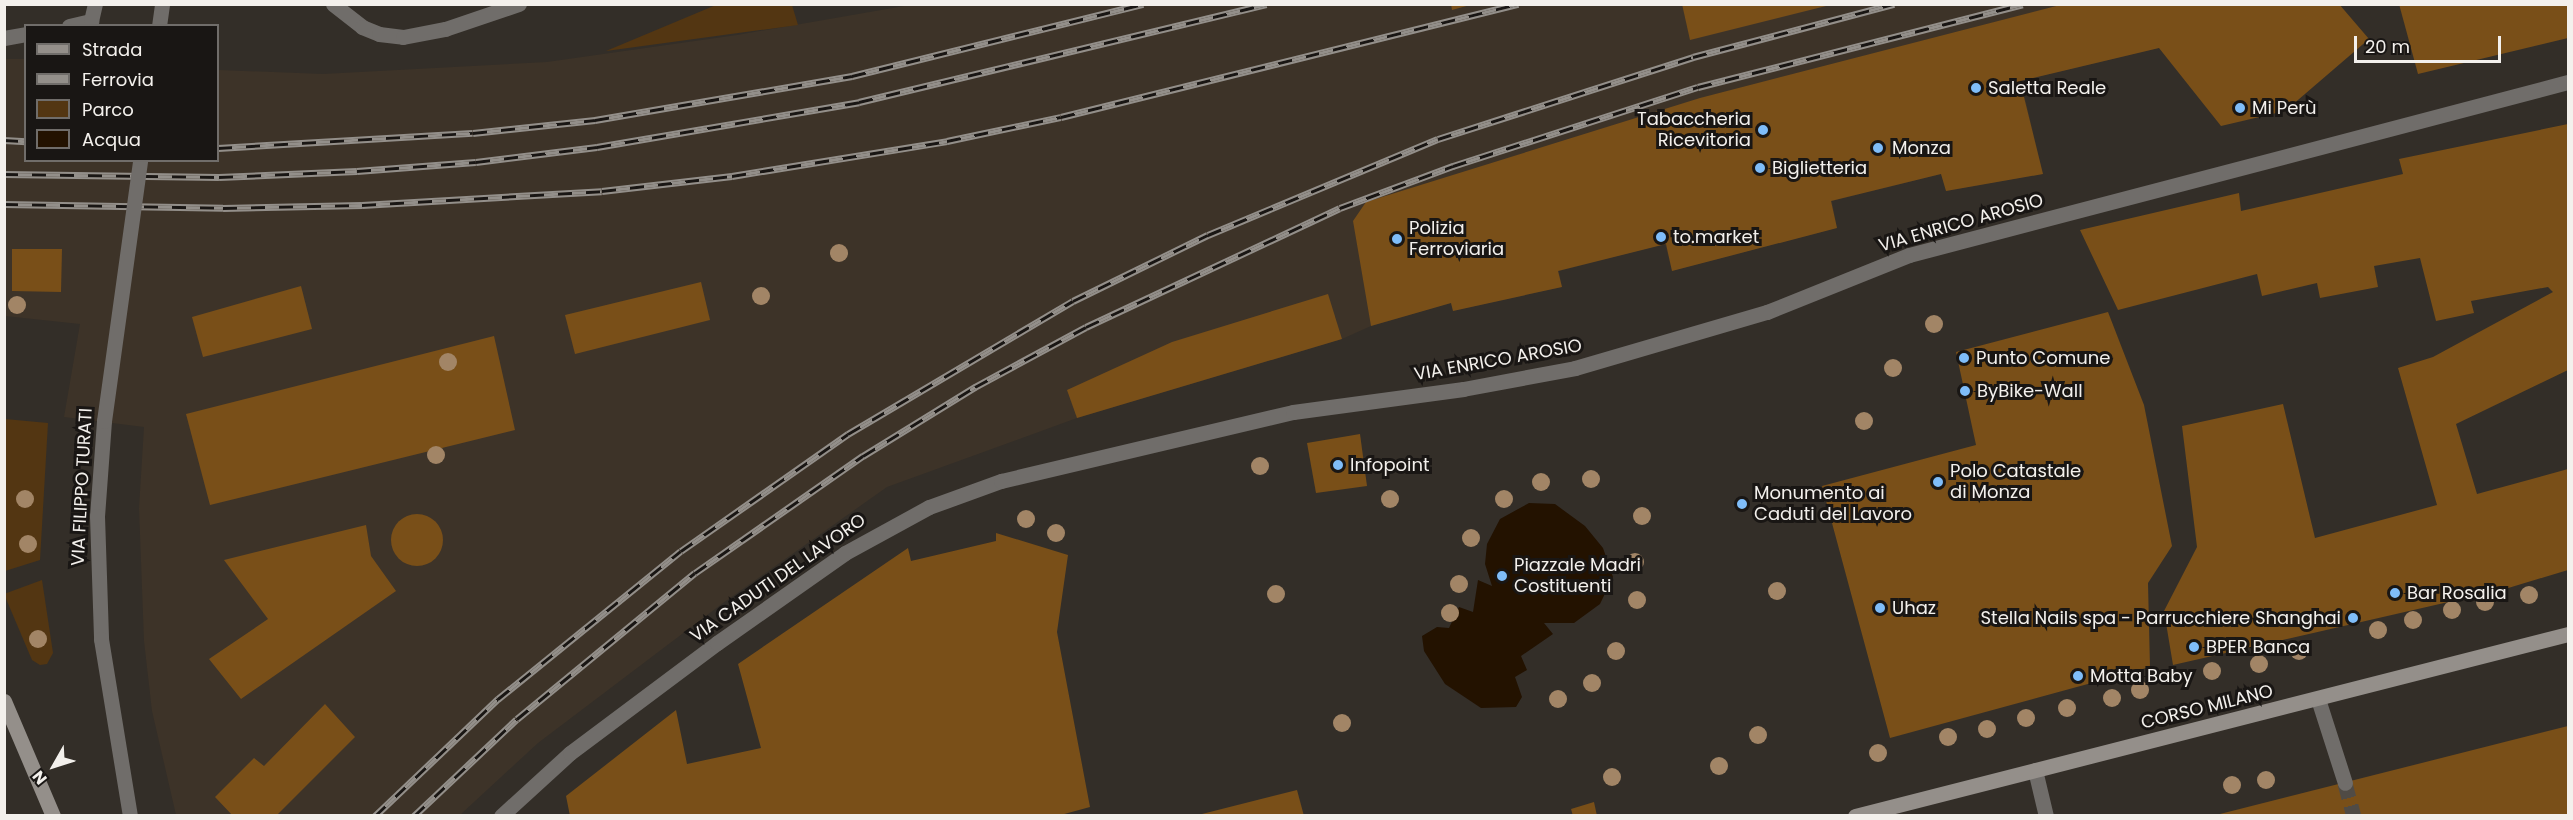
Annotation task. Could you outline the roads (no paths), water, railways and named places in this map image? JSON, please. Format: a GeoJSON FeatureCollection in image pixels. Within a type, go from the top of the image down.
{"type":"FeatureCollection","features":[{"type":"Feature","properties":{"kind":"main road","name":"CORSO MILANO"},"geometry":{"type":"LineString","coordinates":[[1855,816],[2568,634]]}},
{"type":"Feature","properties":{"kind":"main road"},"geometry":{"type":"LineString","coordinates":[[4,701],[53,816]]}},
{"type":"Feature","properties":{"kind":"street"},"geometry":{"type":"LineString","coordinates":[[78,24],[91,21],[95,4]]}},
{"type":"Feature","properties":{"kind":"street"},"geometry":{"type":"LineString","coordinates":[[159,24],[162,4]]}},
{"type":"Feature","properties":{"kind":"street"},"geometry":{"type":"LineString","coordinates":[[333,4],[362,27],[379,34],[403,38],[445,29],[519,4]]}},
{"type":"Feature","properties":{"kind":"street"},"geometry":{"type":"LineString","coordinates":[[4,38],[24,34]]}},
{"type":"Feature","properties":{"kind":"street","name":"VIA ENRICO AROSIO"},"geometry":{"type":"LineString","coordinates":[[1366,403],[1575,368],[1767,312],[1909,255],[2568,82]]}},
{"type":"Feature","properties":{"kind":"street","name":"VIA FILIPPO TURATI"},"geometry":{"type":"LineString","coordinates":[[132,814],[101,639],[97,516],[104,422],[140,162]]}},
{"type":"Feature","properties":{"kind":"street","name":"VIA CADUTI DEL LAVORO"},"geometry":{"type":"LineString","coordinates":[[501,816],[570,753],[717,643],[845,553],[929,507],[1001,482],[1097,458],[1293,412],[1366,403]]}},
{"type":"Feature","properties":{"kind":"street"},"geometry":{"type":"LineString","coordinates":[[2318,699],[2345,783]]}},
{"type":"Feature","properties":{"kind":"street"},"geometry":{"type":"LineString","coordinates":[[2035,770],[2046,816]]}},
{"type":"Feature","properties":{"kind":"water"},"geometry":{"type":"Polygon","coordinates":[[[1529,503],[1555,504],[1585,526],[1603,548],[1613,577],[1600,604],[1574,623],[1544,623],[1553,634],[1521,656],[1527,670],[1515,677],[1522,697],[1516,707],[1481,708],[1445,684],[1424,651],[1422,636],[1437,627],[1449,628],[1459,607],[1473,612],[1478,580],[1492,586],[1485,564],[1487,544],[1500,519],[1529,503]]]}},
{"type":"Feature","properties":{"kind":"tunnel"},"geometry":{"type":"LineString","coordinates":[[2345,783],[2354,816]]}},
{"type":"Feature","properties":{"kind":"railway"},"geometry":{"type":"LineString","coordinates":[[219,148],[473,133],[595,120],[852,76],[1143,4]]}},
{"type":"Feature","properties":{"kind":"railway"},"geometry":{"type":"LineString","coordinates":[[4,174],[219,177],[357,171],[476,162],[597,147],[859,102],[1266,4]]}},
{"type":"Feature","properties":{"kind":"railway"},"geometry":{"type":"LineString","coordinates":[[4,204],[223,208],[362,205],[602,191],[732,176],[947,141],[1061,117],[1518,4]]}},
{"type":"Feature","properties":{"kind":"railway"},"geometry":{"type":"LineString","coordinates":[[375,816],[498,699],[681,551],[848,434],[1073,301],[1208,235],[1438,139],[1693,57],[1894,4]]}},
{"type":"Feature","properties":{"kind":"railway"},"geometry":{"type":"LineString","coordinates":[[414,816],[517,719],[695,573],[863,456],[975,387],[1086,327],[1340,208],[1453,166],[1698,87],[2023,4]]}},
{"type":"Feature","properties":{"kind":"railway"},"geometry":{"type":"LineString","coordinates":[[4,140],[24,141]]}},
{"type":"Feature","properties":{"kind":"place","name":"Saletta Reale"},"geometry":{"type":"Point","coordinates":[1976,88]}},
{"type":"Feature","properties":{"kind":"place","name":"Mi Perù"},"geometry":{"type":"Point","coordinates":[2240,108]}},
{"type":"Feature","properties":{"kind":"place","name":"Tabaccheria Ricevitoria"},"geometry":{"type":"Point","coordinates":[1763,130]}},
{"type":"Feature","properties":{"kind":"place","name":"Monza"},"geometry":{"type":"Point","coordinates":[1878,148]}},
{"type":"Feature","properties":{"kind":"place","name":"Biglietteria"},"geometry":{"type":"Point","coordinates":[1760,168]}},
{"type":"Feature","properties":{"kind":"place","name":"to.market"},"geometry":{"type":"Point","coordinates":[1661,237]}},
{"type":"Feature","properties":{"kind":"place","name":"Polizia Ferroviaria"},"geometry":{"type":"Point","coordinates":[1397,239]}},
{"type":"Feature","properties":{"kind":"place","name":"Punto Comune"},"geometry":{"type":"Point","coordinates":[1964,358]}},
{"type":"Feature","properties":{"kind":"place","name":"ByBike-Wall"},"geometry":{"type":"Point","coordinates":[1965,391]}},
{"type":"Feature","properties":{"kind":"place","name":"Infopoint"},"geometry":{"type":"Point","coordinates":[1338,465]}},
{"type":"Feature","properties":{"kind":"place","name":"Polo Catastale di Monza"},"geometry":{"type":"Point","coordinates":[1938,482]}},
{"type":"Feature","properties":{"kind":"place","name":"Monumento ai Caduti del Lavoro"},"geometry":{"type":"Point","coordinates":[1742,504]}},
{"type":"Feature","properties":{"kind":"place","name":"Piazzale Madri Costituenti"},"geometry":{"type":"Point","coordinates":[1502,576]}},
{"type":"Feature","properties":{"kind":"place","name":"Bar Rosalia"},"geometry":{"type":"Point","coordinates":[2395,593]}},
{"type":"Feature","properties":{"kind":"place","name":"Uhaz"},"geometry":{"type":"Point","coordinates":[1880,608]}},
{"type":"Feature","properties":{"kind":"place","name":"Stella Nails spa - Parrucchiere Shanghai"},"geometry":{"type":"Point","coordinates":[2353,618]}},
{"type":"Feature","properties":{"kind":"place","name":"BPER Banca"},"geometry":{"type":"Point","coordinates":[2194,647]}},
{"type":"Feature","properties":{"kind":"place","name":"Motta Baby"},"geometry":{"type":"Point","coordinates":[2078,676]}}]}
